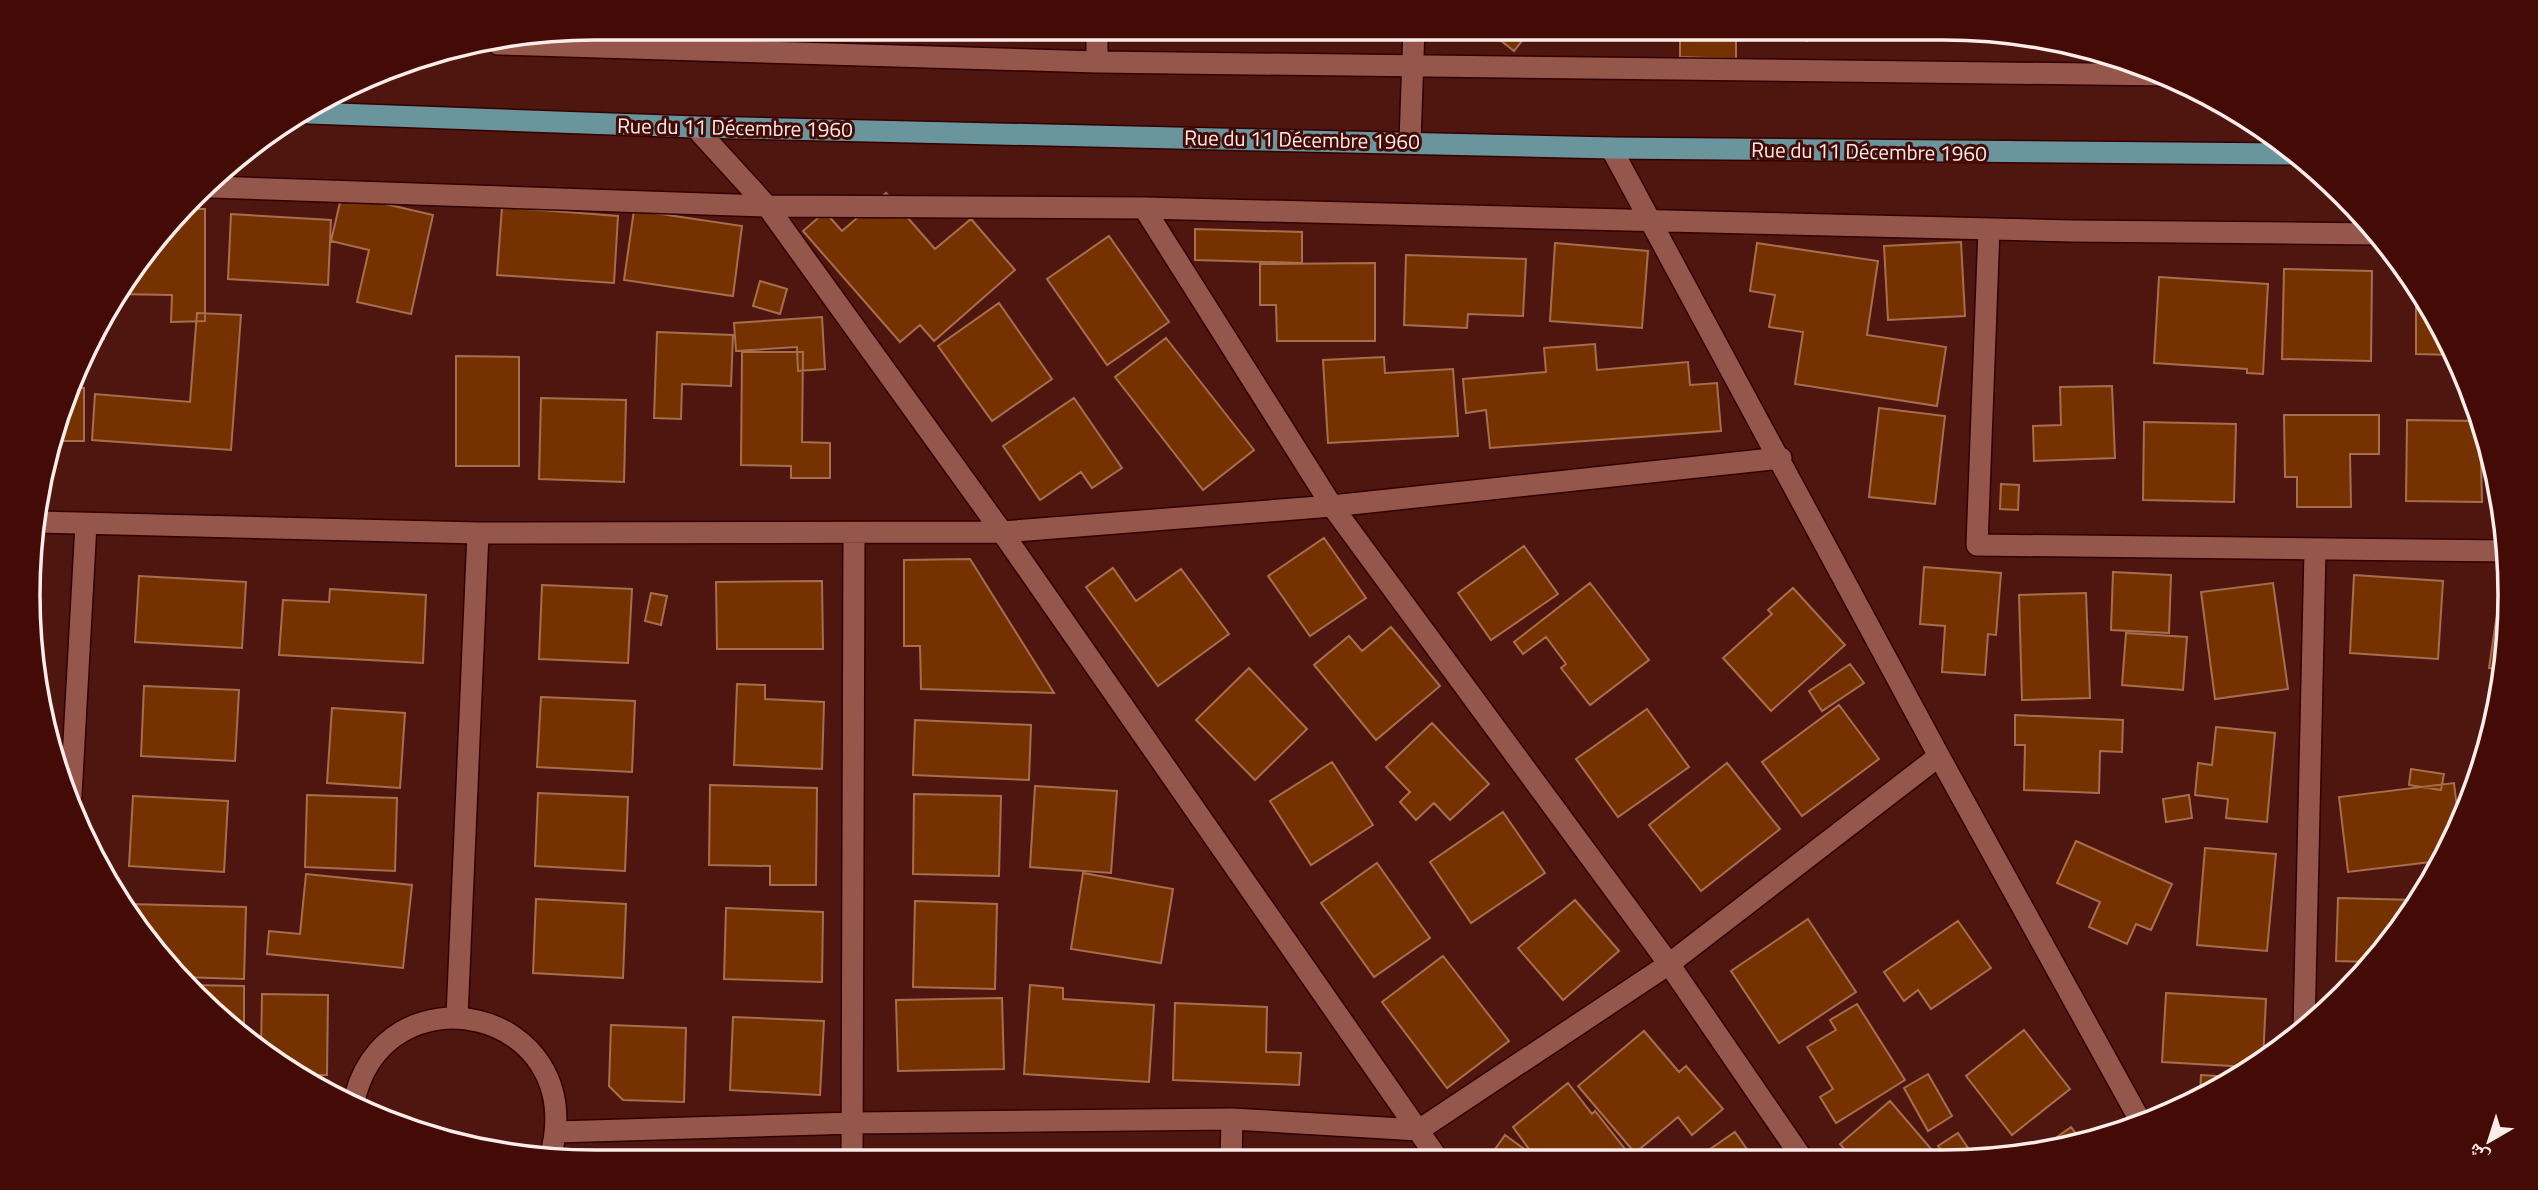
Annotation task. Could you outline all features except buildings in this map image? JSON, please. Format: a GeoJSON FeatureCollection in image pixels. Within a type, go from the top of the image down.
{"type":"FeatureCollection","features":[{"type":"Feature","properties":{"kind":"main road","name":"Rue du 11 Décembre 1960"},"geometry":{"type":"LineString","coordinates":[[321,113],[695,127],[1410,141],[1612,148],[2279,154]]}},
{"type":"Feature","properties":{"kind":"street"},"geometry":{"type":"LineString","coordinates":[[1097,40],[1097,62]]}},
{"type":"Feature","properties":{"kind":"street"},"geometry":{"type":"LineString","coordinates":[[1410,141],[1413,40]]}},
{"type":"Feature","properties":{"kind":"street"},"geometry":{"type":"LineString","coordinates":[[525,45],[1097,62],[2134,75]]}},
{"type":"Feature","properties":{"kind":"street"},"geometry":{"type":"LineString","coordinates":[[695,127],[767,206],[1002,532],[1432,1150]]}},
{"type":"Feature","properties":{"kind":"street"},"geometry":{"type":"LineString","coordinates":[[1612,148],[1939,755],[2137,1114]]}},
{"type":"Feature","properties":{"kind":"street"},"geometry":{"type":"LineString","coordinates":[[219,187],[767,206],[1144,208],[1989,229],[2364,234]]}},
{"type":"Feature","properties":{"kind":"street"},"geometry":{"type":"LineString","coordinates":[[1144,208],[1332,506],[1669,964],[1797,1150]]}},
{"type":"Feature","properties":{"kind":"street"},"geometry":{"type":"LineString","coordinates":[[1989,229],[1977,545],[2496,551]]}},
{"type":"Feature","properties":{"kind":"street"},"geometry":{"type":"LineString","coordinates":[[45,522],[478,533],[1002,532],[1332,506],[1781,458]]}},
{"type":"Feature","properties":{"kind":"street"},"geometry":{"type":"LineString","coordinates":[[72,779],[86,524]]}},
{"type":"Feature","properties":{"kind":"street"},"geometry":{"type":"LineString","coordinates":[[457,1017],[478,533]]}},
{"type":"Feature","properties":{"kind":"street"},"geometry":{"type":"LineString","coordinates":[[852,1150],[854,534]]}},
{"type":"Feature","properties":{"kind":"street"},"geometry":{"type":"LineString","coordinates":[[2304,1016],[2315,551]]}},
{"type":"Feature","properties":{"kind":"street"},"geometry":{"type":"LineString","coordinates":[[557,1132],[853,1123],[1232,1119],[1419,1130],[1669,964],[1939,755]]}},
{"type":"Feature","properties":{"kind":"street"},"geometry":{"type":"LineString","coordinates":[[355,1095],[357,1085],[372,1057],[396,1035],[425,1021],[457,1017],[485,1022],[502,1030],[533,1053],[548,1077],[556,1104],[557,1132],[553,1148]]}},
{"type":"Feature","properties":{"kind":"street"},"geometry":{"type":"LineString","coordinates":[[1231,1150],[1232,1119]]}}]}
